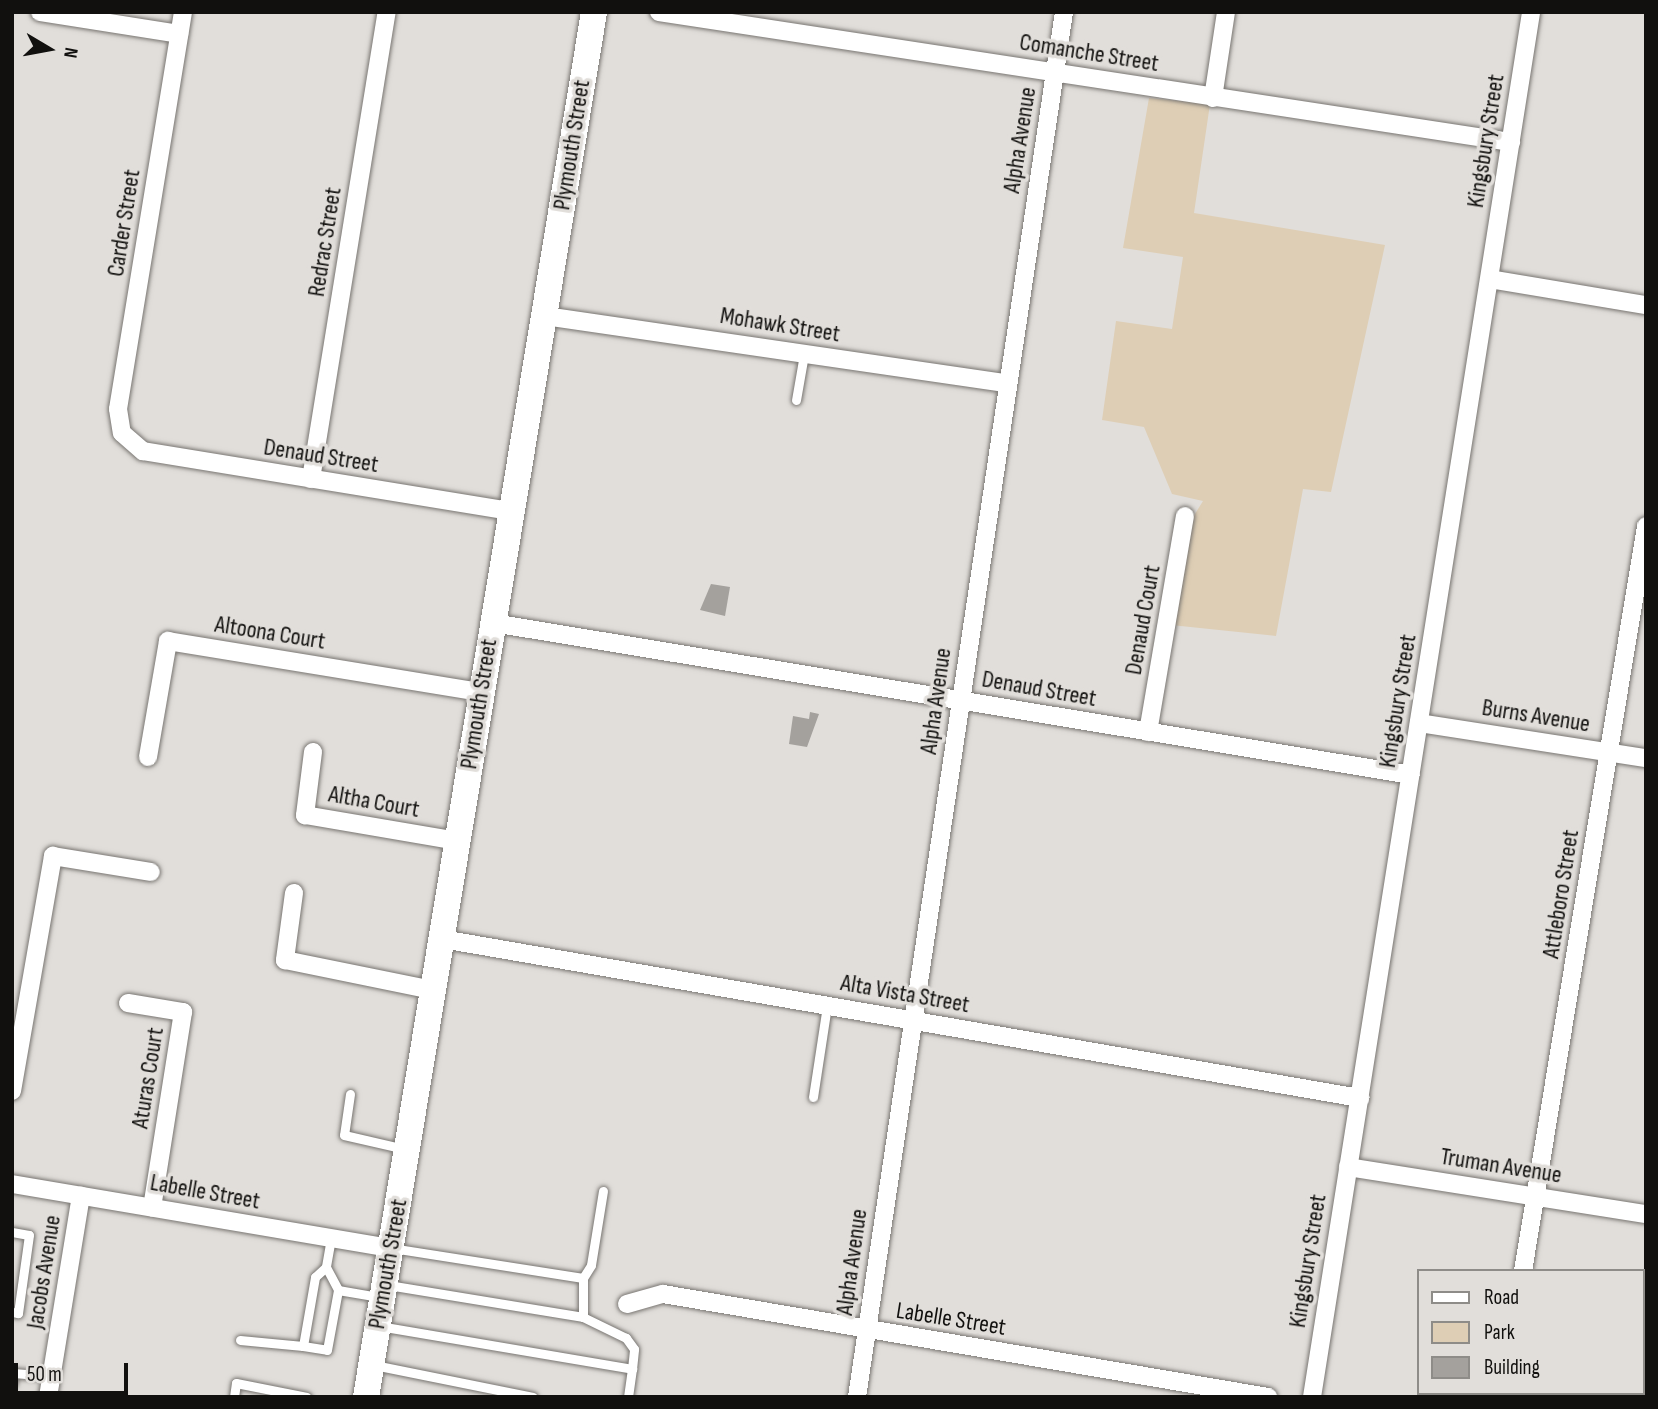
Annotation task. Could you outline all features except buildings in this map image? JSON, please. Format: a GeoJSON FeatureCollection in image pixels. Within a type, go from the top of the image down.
{"type":"FeatureCollection","features":[{"type":"Feature","properties":{"kind":"street"},"geometry":{"type":"LineString","coordinates":[[40,12],[180,34]]}},
{"type":"Feature","properties":{"kind":"street","name":"Carder Street"},"geometry":{"type":"LineString","coordinates":[[127,440],[118,409],[183,12]]}},
{"type":"Feature","properties":{"kind":"street","name":"Redrac Street"},"geometry":{"type":"LineString","coordinates":[[311,479],[387,12]]}},
{"type":"Feature","properties":{"kind":"street","name":"Plymouth Street"},"geometry":{"type":"LineString","coordinates":[[366,1397],[594,12]]}},
{"type":"Feature","properties":{"kind":"street","name":"Comanche Street"},"geometry":{"type":"LineString","coordinates":[[660,12],[1511,142]]}},
{"type":"Feature","properties":{"kind":"street","name":"Alpha Avenue"},"geometry":{"type":"LineString","coordinates":[[857,1397],[1064,12]]}},
{"type":"Feature","properties":{"kind":"street"},"geometry":{"type":"LineString","coordinates":[[1213,98],[1226,12]]}},
{"type":"Feature","properties":{"kind":"street","name":"Kingsbury Street"},"geometry":{"type":"LineString","coordinates":[[1312,1397],[1531,12]]}},
{"type":"Feature","properties":{"kind":"street"},"geometry":{"type":"LineString","coordinates":[[1490,279],[1646,305]]}},
{"type":"Feature","properties":{"kind":"street","name":"Mohawk Street"},"geometry":{"type":"LineString","coordinates":[[545,316],[1007,383]]}},
{"type":"Feature","properties":{"kind":"street","name":"Denaud Street"},"geometry":{"type":"LineString","coordinates":[[127,440],[143,451],[511,511]]}},
{"type":"Feature","properties":{"kind":"street","name":"Denaud Court"},"geometry":{"type":"LineString","coordinates":[[1148,732],[1185,516]]}},
{"type":"Feature","properties":{"kind":"street","name":"Attleboro Street"},"geometry":{"type":"LineString","coordinates":[[1523,1269],[1646,526]]}},
{"type":"Feature","properties":{"kind":"street","name":"Denaud Street"},"geometry":{"type":"LineString","coordinates":[[493,623],[1411,775]]}},
{"type":"Feature","properties":{"kind":"street","name":"Altoona Court"},"geometry":{"type":"LineString","coordinates":[[148,757],[168,641],[481,692]]}},
{"type":"Feature","properties":{"kind":"street","name":"Burns Avenue"},"geometry":{"type":"LineString","coordinates":[[1419,723],[1646,758]]}},
{"type":"Feature","properties":{"kind":"street","name":"Altha Court"},"geometry":{"type":"LineString","coordinates":[[313,752],[305,815],[457,841]]}},
{"type":"Feature","properties":{"kind":"street"},"geometry":{"type":"LineString","coordinates":[[12,1091],[53,856],[152,872]]}},
{"type":"Feature","properties":{"kind":"street"},"geometry":{"type":"LineString","coordinates":[[294,893],[285,960],[433,990]]}},
{"type":"Feature","properties":{"kind":"street","name":"Alta Vista Street"},"geometry":{"type":"LineString","coordinates":[[442,939],[1360,1098]]}},
{"type":"Feature","properties":{"kind":"street","name":"Aturas Court"},"geometry":{"type":"LineString","coordinates":[[128,1003],[183,1012],[152,1208]]}},
{"type":"Feature","properties":{"kind":"street","name":"Truman Avenue"},"geometry":{"type":"LineString","coordinates":[[1348,1167],[1646,1214]]}},
{"type":"Feature","properties":{"kind":"street","name":"Labelle Street"},"geometry":{"type":"LineString","coordinates":[[12,1184],[391,1248]]}},
{"type":"Feature","properties":{"kind":"street","name":"Jacobs Avenue"},"geometry":{"type":"LineString","coordinates":[[48,1397],[81,1196]]}},
{"type":"Feature","properties":{"kind":"street","name":"Labelle Street"},"geometry":{"type":"LineString","coordinates":[[627,1304],[663,1294],[1268,1397]]}},
{"type":"Feature","properties":{"kind":"lane"},"geometry":{"type":"LineString","coordinates":[[796,400],[804,354]]}},
{"type":"Feature","properties":{"kind":"lane"},"geometry":{"type":"LineString","coordinates":[[813,1097],[827,1006]]}},
{"type":"Feature","properties":{"kind":"lane"},"geometry":{"type":"LineString","coordinates":[[350,1094],[344,1135],[407,1149]]}},
{"type":"Feature","properties":{"kind":"lane"},"geometry":{"type":"LineString","coordinates":[[583,1317],[583,1278],[591,1265],[603,1191]]}},
{"type":"Feature","properties":{"kind":"lane"},"geometry":{"type":"LineString","coordinates":[[12,1232],[29,1235],[18,1313],[12,1312]]}},
{"type":"Feature","properties":{"kind":"lane"},"geometry":{"type":"LineString","coordinates":[[240,1340],[327,1350],[338,1290],[326,1267],[331,1238]]}},
{"type":"Feature","properties":{"kind":"lane"},"geometry":{"type":"LineString","coordinates":[[391,1248],[583,1278]]}},
{"type":"Feature","properties":{"kind":"lane"},"geometry":{"type":"LineString","coordinates":[[303,1346],[315,1277],[326,1267]]}},
{"type":"Feature","properties":{"kind":"lane"},"geometry":{"type":"LineString","coordinates":[[338,1290],[383,1291],[583,1317],[626,1338],[634,1349],[628,1397]]}},
{"type":"Feature","properties":{"kind":"lane"},"geometry":{"type":"LineString","coordinates":[[377,1325],[632,1369]]}},
{"type":"Feature","properties":{"kind":"lane"},"geometry":{"type":"LineString","coordinates":[[371,1364],[533,1397]]}},
{"type":"Feature","properties":{"kind":"lane"},"geometry":{"type":"LineString","coordinates":[[12,1383],[14,1373],[51,1376]]}},
{"type":"Feature","properties":{"kind":"lane"},"geometry":{"type":"LineString","coordinates":[[234,1397],[236,1383],[307,1397]]}},
{"type":"Feature","properties":{"kind":"green space"},"geometry":{"type":"Polygon","coordinates":[[[1149,98],[1210,104],[1194,213],[1385,245],[1331,492],[1303,489],[1276,636],[1171,625],[1193,517],[1203,501],[1172,494],[1144,427],[1102,420],[1116,321],[1172,329],[1183,257],[1123,248],[1149,98]]]}}]}
